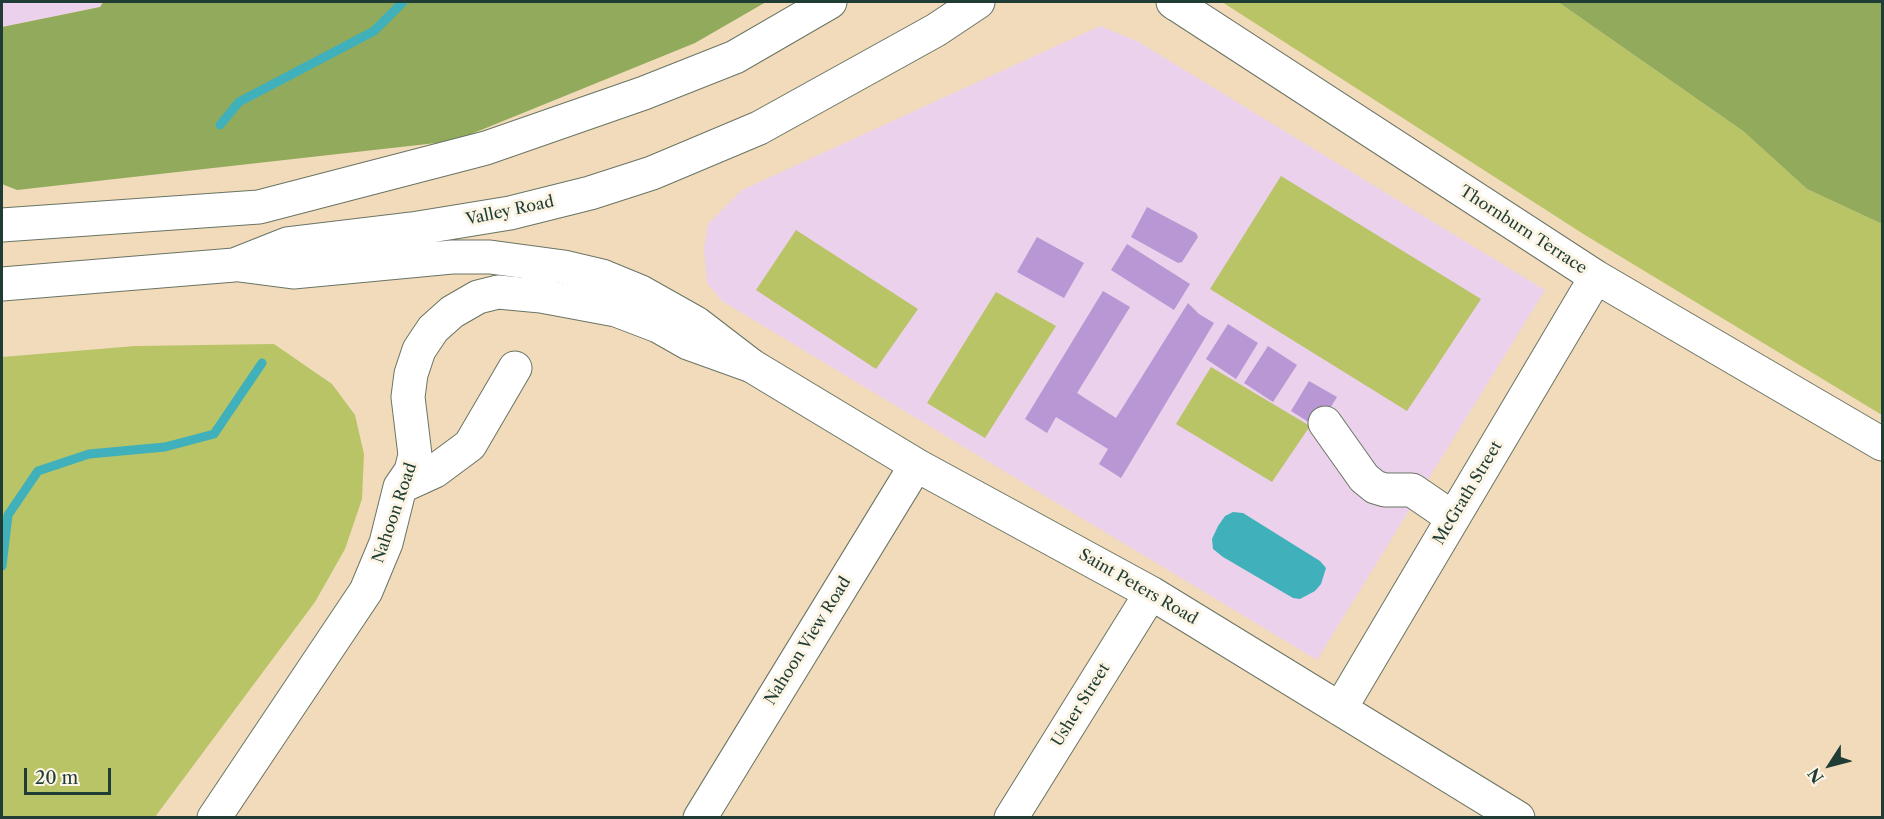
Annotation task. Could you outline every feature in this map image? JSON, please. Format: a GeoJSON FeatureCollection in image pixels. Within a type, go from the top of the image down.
{"type":"FeatureCollection","features":[{"type":"Feature","properties":{"kind":"main road"},"geometry":{"type":"LineString","coordinates":[[2,225],[259,207],[486,148],[574,118],[735,57],[830,2]]}},
{"type":"Feature","properties":{"kind":"main road"},"geometry":{"type":"LineString","coordinates":[[800,20],[845,2]]}},
{"type":"Feature","properties":{"kind":"main road","name":"Valley Road"},"geometry":{"type":"LineString","coordinates":[[2,284],[234,265],[287,244],[412,229],[510,213],[590,193],[722,145],[799,107],[936,30],[978,2]]}},
{"type":"Feature","properties":{"kind":"main road","name":"Thornburn Terrace"},"geometry":{"type":"LineString","coordinates":[[1174,2],[1596,277],[1882,444]]}},
{"type":"Feature","properties":{"kind":"main road"},"geometry":{"type":"LineString","coordinates":[[234,265],[293,272],[452,257],[490,257],[564,267],[602,276],[641,292],[696,323],[752,366]]}},
{"type":"Feature","properties":{"kind":"main road","name":"McGrath Street"},"geometry":{"type":"LineString","coordinates":[[1340,709],[1596,277]]}},
{"type":"Feature","properties":{"kind":"main road","name":"Nahoon Road"},"geometry":{"type":"LineString","coordinates":[[214,818],[366,591],[386,543],[400,487],[411,471],[415,455],[408,397],[411,374],[419,350],[434,329],[452,312],[478,297],[498,292],[517,292],[616,310],[658,326],[688,344],[752,366]]}},
{"type":"Feature","properties":{"kind":"main road","name":"Saint Peters Road"},"geometry":{"type":"LineString","coordinates":[[752,366],[916,465],[1151,592],[1518,818]]}},
{"type":"Feature","properties":{"kind":"main road"},"geometry":{"type":"LineString","coordinates":[[400,487],[435,471],[470,445],[515,369]]}},
{"type":"Feature","properties":{"kind":"main road"},"geometry":{"type":"LineString","coordinates":[[1325,423],[1364,478],[1375,487],[1385,490],[1412,490],[1453,518]]}},
{"type":"Feature","properties":{"kind":"main road","name":"Nahoon View Road"},"geometry":{"type":"LineString","coordinates":[[700,818],[916,465]]}},
{"type":"Feature","properties":{"kind":"main road","name":"Usher Street"},"geometry":{"type":"LineString","coordinates":[[1011,818],[1151,592]]}},
{"type":"Feature","properties":{"kind":"shaded area"},"geometry":{"type":"Polygon","coordinates":[[[2,2],[103,2],[100,7],[2,27],[2,2]]]}},
{"type":"Feature","properties":{"kind":"shaded area"},"geometry":{"type":"Polygon","coordinates":[[[1100,26],[1137,41],[1545,290],[1317,660],[722,301],[707,283],[704,249],[708,224],[742,190],[1100,26]]]}},
{"type":"Feature","properties":{"kind":"green space"},"geometry":{"type":"Polygon","coordinates":[[[103,2],[766,2],[695,43],[454,141],[17,190],[2,184],[2,27],[100,7],[103,2]]]}},
{"type":"Feature","properties":{"kind":"green space"},"geometry":{"type":"Polygon","coordinates":[[[1222,2],[1558,2],[1743,131],[1807,189],[1882,224],[1882,415],[1585,235],[1222,2]]]}},
{"type":"Feature","properties":{"kind":"green space"},"geometry":{"type":"Polygon","coordinates":[[[1558,2],[1882,2],[1882,224],[1807,189],[1743,131],[1558,2]]]}},
{"type":"Feature","properties":{"kind":"green space"},"geometry":{"type":"Polygon","coordinates":[[[1281,176],[1481,299],[1407,411],[1210,289],[1281,176]]]}},
{"type":"Feature","properties":{"kind":"green space"},"geometry":{"type":"Polygon","coordinates":[[[796,230],[918,309],[876,369],[756,290],[796,230]]]}},
{"type":"Feature","properties":{"kind":"green space"},"geometry":{"type":"Polygon","coordinates":[[[996,292],[1056,326],[985,438],[927,403],[996,292]]]}},
{"type":"Feature","properties":{"kind":"green space"},"geometry":{"type":"Polygon","coordinates":[[[274,344],[332,384],[355,415],[364,454],[362,499],[345,549],[315,602],[155,817],[2,817],[2,357],[135,346],[274,344]]]}},
{"type":"Feature","properties":{"kind":"green space"},"geometry":{"type":"Polygon","coordinates":[[[1211,367],[1310,426],[1272,482],[1176,424],[1211,367]]]}},
{"type":"Feature","properties":{"kind":"water"},"geometry":{"type":"Polygon","coordinates":[[[1233,512],[1243,513],[1320,561],[1326,568],[1321,584],[1315,591],[1300,599],[1293,598],[1213,549],[1212,539],[1218,526],[1225,516],[1233,512]]]}},
{"type":"Feature","properties":{"kind":"building"},"geometry":{"type":"Polygon","coordinates":[[[1147,207],[1196,233],[1198,237],[1182,262],[1178,263],[1131,237],[1147,207]]]}},
{"type":"Feature","properties":{"kind":"building"},"geometry":{"type":"Polygon","coordinates":[[[1037,237],[1084,263],[1064,298],[1017,272],[1037,237]]]}},
{"type":"Feature","properties":{"kind":"building"},"geometry":{"type":"Polygon","coordinates":[[[1127,244],[1190,284],[1174,310],[1111,270],[1127,244]]]}},
{"type":"Feature","properties":{"kind":"building"},"geometry":{"type":"Polygon","coordinates":[[[1103,291],[1130,307],[1077,393],[1116,418],[1188,303],[1199,314],[1214,323],[1121,478],[1099,464],[1108,449],[1056,417],[1047,433],[1025,419],[1103,291]]]}},
{"type":"Feature","properties":{"kind":"building"},"geometry":{"type":"Polygon","coordinates":[[[1228,324],[1258,343],[1236,379],[1206,359],[1228,324]]]}},
{"type":"Feature","properties":{"kind":"building"},"geometry":{"type":"Polygon","coordinates":[[[1268,346],[1297,365],[1273,402],[1244,383],[1268,346]]]}},
{"type":"Feature","properties":{"kind":"building"},"geometry":{"type":"Polygon","coordinates":[[[1309,381],[1337,397],[1318,428],[1291,411],[1309,381]]]}},
{"type":"Feature","properties":{"kind":"waterway"},"geometry":{"type":"LineString","coordinates":[[220,125],[239,102],[374,31],[403,2]]}},
{"type":"Feature","properties":{"kind":"waterway"},"geometry":{"type":"LineString","coordinates":[[2,566],[8,515],[38,471],[89,454],[165,447],[214,434],[262,363]]}}]}
